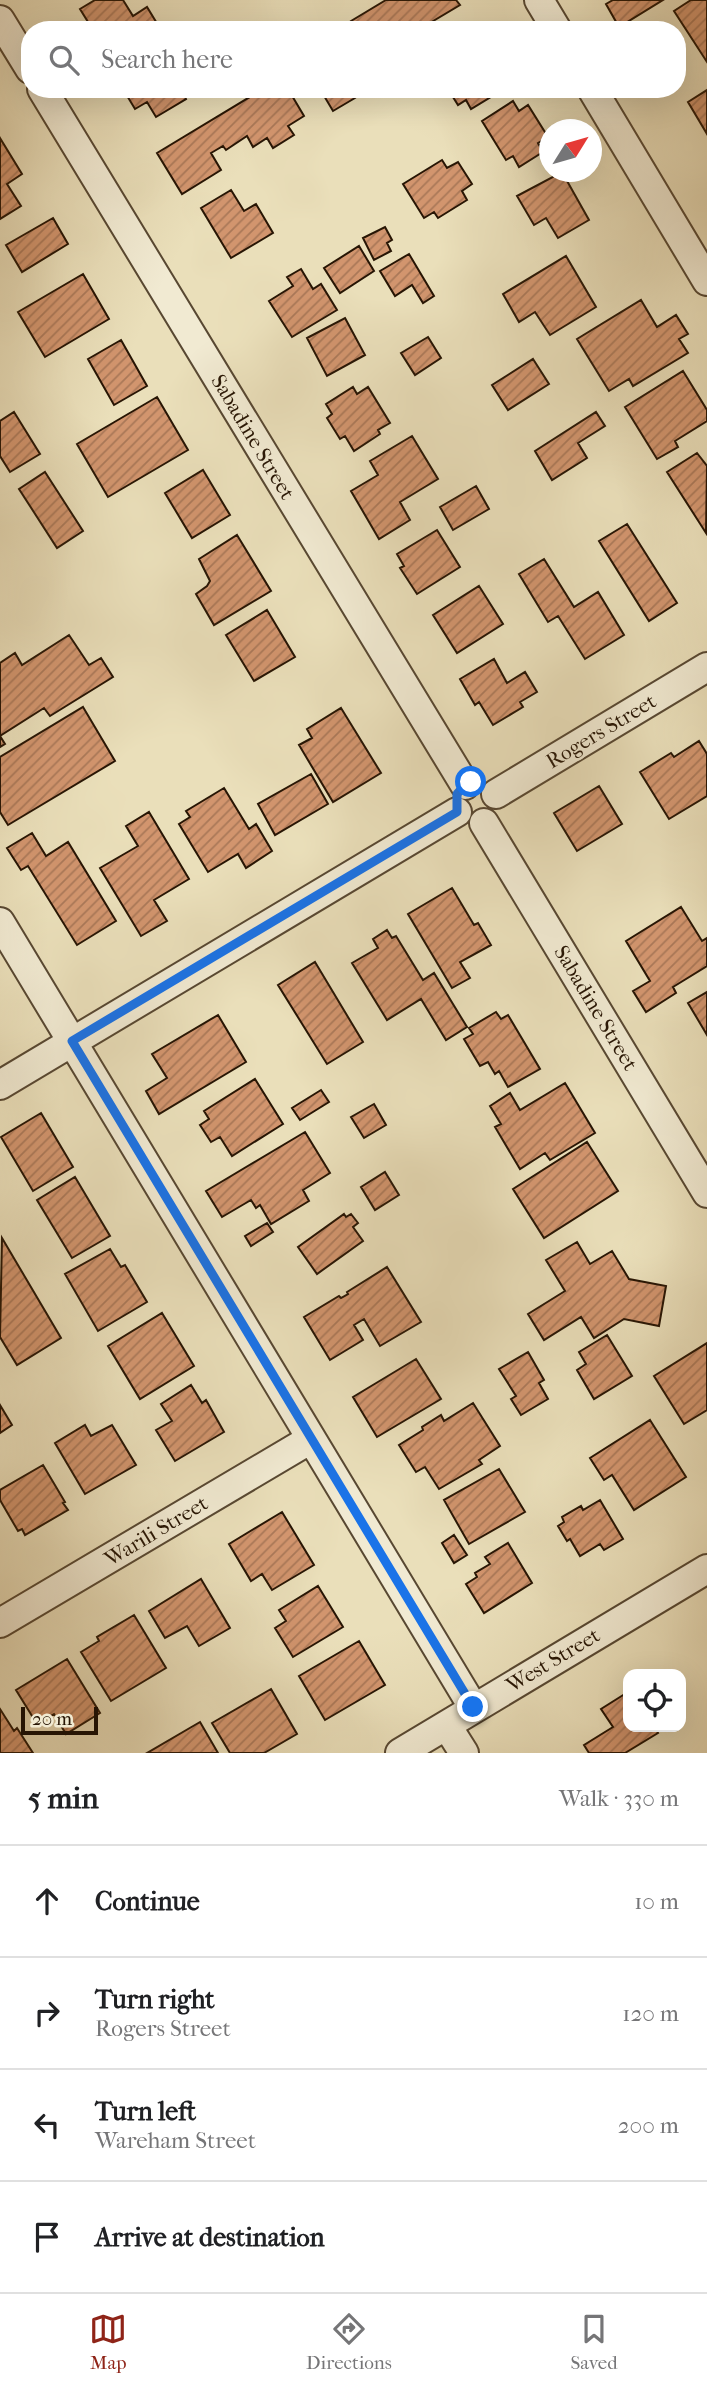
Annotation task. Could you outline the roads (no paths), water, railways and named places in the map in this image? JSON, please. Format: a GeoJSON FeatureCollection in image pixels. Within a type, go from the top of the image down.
{"type":"FeatureCollection","features":[{"type":"Feature","properties":{"kind":"street"},"geometry":{"type":"LineString","coordinates":[[539,0],[551,21]]}},
{"type":"Feature","properties":{"kind":"street"},"geometry":{"type":"LineString","coordinates":[[0,20],[21,54]]}},
{"type":"Feature","properties":{"kind":"street","name":"Sabadine Street"},"geometry":{"type":"LineString","coordinates":[[47,98],[465,785]]}},
{"type":"Feature","properties":{"kind":"street"},"geometry":{"type":"LineString","coordinates":[[597,98],[707,281]]}},
{"type":"Feature","properties":{"kind":"street","name":"Rogers Street"},"geometry":{"type":"LineString","coordinates":[[496,794],[707,667]]}},
{"type":"Feature","properties":{"kind":"street"},"geometry":{"type":"LineString","coordinates":[[471,782],[486,783],[496,794],[496,811],[484,822],[466,821],[457,812],[457,794],[465,785],[471,782]]}},
{"type":"Feature","properties":{"kind":"street"},"geometry":{"type":"LineString","coordinates":[[0,1084],[457,812]]}},
{"type":"Feature","properties":{"kind":"street","name":"Sabadine Street"},"geometry":{"type":"LineString","coordinates":[[484,822],[707,1193]]}},
{"type":"Feature","properties":{"kind":"street"},"geometry":{"type":"LineString","coordinates":[[0,922],[473,1707]]}},
{"type":"Feature","properties":{"kind":"street","name":"Warili Street"},"geometry":{"type":"LineString","coordinates":[[0,1623],[311,1439]]}},
{"type":"Feature","properties":{"kind":"street","name":"West Street"},"geometry":{"type":"LineString","coordinates":[[400,1753],[707,1569]]}},
{"type":"Feature","properties":{"kind":"street"},"geometry":{"type":"LineString","coordinates":[[447,1726],[464,1753]]}}]}
